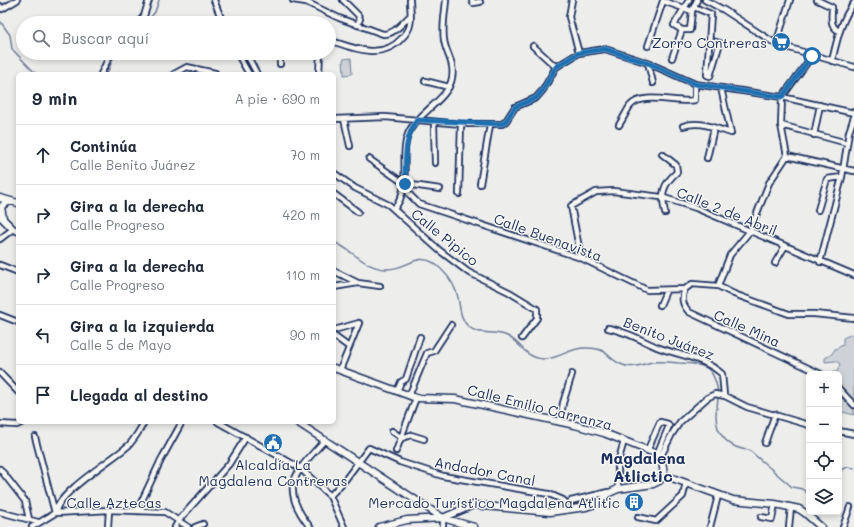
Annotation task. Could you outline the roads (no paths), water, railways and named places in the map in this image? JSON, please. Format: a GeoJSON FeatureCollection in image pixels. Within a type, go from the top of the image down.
{"type":"FeatureCollection","features":[{"type":"Feature","properties":{"kind":"street"},"geometry":{"type":"LineString","coordinates":[[1,8],[17,0]]}},
{"type":"Feature","properties":{"kind":"street"},"geometry":{"type":"LineString","coordinates":[[144,16],[150,0]]}},
{"type":"Feature","properties":{"kind":"street"},"geometry":{"type":"LineString","coordinates":[[214,0],[220,16]]}},
{"type":"Feature","properties":{"kind":"street"},"geometry":{"type":"LineString","coordinates":[[293,0],[306,2],[358,25],[389,34],[410,16]]}},
{"type":"Feature","properties":{"kind":"street"},"geometry":{"type":"LineString","coordinates":[[343,0],[358,15],[360,19],[358,25]]}},
{"type":"Feature","properties":{"kind":"street"},"geometry":{"type":"LineString","coordinates":[[336,42],[360,50],[382,52],[396,45],[406,33],[410,25],[410,0]]}},
{"type":"Feature","properties":{"kind":"street"},"geometry":{"type":"LineString","coordinates":[[394,209],[400,202],[405,184],[407,141],[410,130],[417,120],[449,87],[453,77],[452,61],[444,40],[446,0]]}},
{"type":"Feature","properties":{"kind":"street"},"geometry":{"type":"LineString","coordinates":[[472,0],[473,3],[480,2]]}},
{"type":"Feature","properties":{"kind":"street"},"geometry":{"type":"LineString","coordinates":[[572,0],[569,17],[579,53]]}},
{"type":"Feature","properties":{"kind":"street"},"geometry":{"type":"LineString","coordinates":[[648,46],[662,0],[684,8],[711,14],[709,40],[707,75],[710,76],[720,42],[709,40]]}},
{"type":"Feature","properties":{"kind":"street"},"geometry":{"type":"LineString","coordinates":[[689,0],[674,25],[682,30],[690,30],[693,9],[697,0]]}},
{"type":"Feature","properties":{"kind":"street"},"geometry":{"type":"LineString","coordinates":[[705,0],[724,10],[776,44],[812,56],[854,67]]}},
{"type":"Feature","properties":{"kind":"street"},"geometry":{"type":"LineString","coordinates":[[776,44],[790,0]]}},
{"type":"Feature","properties":{"kind":"street"},"geometry":{"type":"LineString","coordinates":[[817,0],[832,7],[832,24],[834,28],[839,31]]}},
{"type":"Feature","properties":{"kind":"street"},"geometry":{"type":"LineString","coordinates":[[832,60],[839,31],[848,10],[854,3]]}},
{"type":"Feature","properties":{"kind":"street"},"geometry":{"type":"LineString","coordinates":[[672,58],[682,30]]}},
{"type":"Feature","properties":{"kind":"street"},"geometry":{"type":"LineString","coordinates":[[533,46],[556,67]]}},
{"type":"Feature","properties":{"kind":"street"},"geometry":{"type":"LineString","coordinates":[[336,119],[385,117],[461,124],[502,124],[506,121],[515,107],[536,98],[543,90],[556,67],[579,53],[605,49],[648,63],[695,84],[782,97],[854,113]]}},
{"type":"Feature","properties":{"kind":"street"},"geometry":{"type":"LineString","coordinates":[[718,286],[730,255],[750,231],[769,183],[787,156],[781,125],[782,97],[812,56]]}},
{"type":"Feature","properties":{"kind":"street"},"geometry":{"type":"LineString","coordinates":[[102,72],[107,60]]}},
{"type":"Feature","properties":{"kind":"street"},"geometry":{"type":"LineString","coordinates":[[241,60],[248,72]]}},
{"type":"Feature","properties":{"kind":"street"},"geometry":{"type":"LineString","coordinates":[[250,60],[256,72]]}},
{"type":"Feature","properties":{"kind":"street"},"geometry":{"type":"LineString","coordinates":[[319,72],[320,60]]}},
{"type":"Feature","properties":{"kind":"street"},"geometry":{"type":"LineString","coordinates":[[648,63],[653,83]]}},
{"type":"Feature","properties":{"kind":"street"},"geometry":{"type":"LineString","coordinates":[[178,72],[187,67],[210,72]]}},
{"type":"Feature","properties":{"kind":"street"},"geometry":{"type":"LineString","coordinates":[[425,81],[449,87]]}},
{"type":"Feature","properties":{"kind":"street"},"geometry":{"type":"LineString","coordinates":[[619,125],[631,105],[638,101],[649,99],[695,100],[695,84]]}},
{"type":"Feature","properties":{"kind":"street"},"geometry":{"type":"LineString","coordinates":[[683,126],[691,123],[700,123],[731,132],[721,88]]}},
{"type":"Feature","properties":{"kind":"street"},"geometry":{"type":"LineString","coordinates":[[814,135],[820,105]]}},
{"type":"Feature","properties":{"kind":"street"},"geometry":{"type":"LineString","coordinates":[[820,262],[842,177],[847,143],[854,116]]}},
{"type":"Feature","properties":{"kind":"street"},"geometry":{"type":"LineString","coordinates":[[344,119],[350,146]]}},
{"type":"Feature","properties":{"kind":"street"},"geometry":{"type":"LineString","coordinates":[[434,122],[435,163]]}},
{"type":"Feature","properties":{"kind":"street"},"geometry":{"type":"LineString","coordinates":[[459,194],[461,124]]}},
{"type":"Feature","properties":{"kind":"street"},"geometry":{"type":"LineString","coordinates":[[480,184],[490,125]]}},
{"type":"Feature","properties":{"kind":"street"},"geometry":{"type":"LineString","coordinates":[[781,125],[847,143]]}},
{"type":"Feature","properties":{"kind":"street"},"geometry":{"type":"LineString","coordinates":[[707,158],[714,128]]}},
{"type":"Feature","properties":{"kind":"street"},"geometry":{"type":"LineString","coordinates":[[662,154],[676,165],[677,172],[668,180],[661,197],[665,213]]}},
{"type":"Feature","properties":{"kind":"street"},"geometry":{"type":"LineString","coordinates":[[787,156],[843,167],[854,171]]}},
{"type":"Feature","properties":{"kind":"street"},"geometry":{"type":"LineString","coordinates":[[370,159],[405,184],[440,189]]}},
{"type":"Feature","properties":{"kind":"street","name":"Calle Pipico"},"geometry":{"type":"LineString","coordinates":[[336,174],[356,188],[377,198],[394,209],[440,250],[468,272],[509,292],[537,309],[537,318],[522,338]]}},
{"type":"Feature","properties":{"kind":"street"},"geometry":{"type":"LineString","coordinates":[[818,210],[827,179],[842,177]]}},
{"type":"Feature","properties":{"kind":"street","name":"Calle Buenavista"},"geometry":{"type":"LineString","coordinates":[[405,184],[410,194],[419,204],[581,258],[647,290],[666,291],[685,288],[692,284],[718,286],[734,294],[789,314],[814,314],[854,318]]}},
{"type":"Feature","properties":{"kind":"street","name":"Calle 2 de Abril"},"geometry":{"type":"LineString","coordinates":[[581,258],[571,206],[596,192],[613,191],[661,197],[696,208],[854,276]]}},
{"type":"Feature","properties":{"kind":"street"},"geometry":{"type":"LineString","coordinates":[[336,196],[358,212]]}},
{"type":"Feature","properties":{"kind":"street"},"geometry":{"type":"LineString","coordinates":[[0,198],[16,202]]}},
{"type":"Feature","properties":{"kind":"street"},"geometry":{"type":"LineString","coordinates":[[0,239],[16,230],[1,217],[0,207],[11,201]]}},
{"type":"Feature","properties":{"kind":"street"},"geometry":{"type":"LineString","coordinates":[[775,264],[785,246]]}},
{"type":"Feature","properties":{"kind":"street"},"geometry":{"type":"LineString","coordinates":[[0,265],[16,271]]}},
{"type":"Feature","properties":{"kind":"street"},"geometry":{"type":"LineString","coordinates":[[336,272],[358,283]]}},
{"type":"Feature","properties":{"kind":"street"},"geometry":{"type":"LineString","coordinates":[[336,287],[358,283],[380,286]]}},
{"type":"Feature","properties":{"kind":"street","name":"Calle Mina"},"geometry":{"type":"LineString","coordinates":[[685,288],[682,296],[682,304],[689,312],[815,371]]}},
{"type":"Feature","properties":{"kind":"street"},"geometry":{"type":"LineString","coordinates":[[660,305],[666,291]]}},
{"type":"Feature","properties":{"kind":"street"},"geometry":{"type":"LineString","coordinates":[[0,316],[16,321]]}},
{"type":"Feature","properties":{"kind":"street"},"geometry":{"type":"LineString","coordinates":[[336,329],[359,323],[349,347],[337,369]]}},
{"type":"Feature","properties":{"kind":"street"},"geometry":{"type":"LineString","coordinates":[[396,451],[402,438],[412,397],[426,353],[434,351],[450,325]]}},
{"type":"Feature","properties":{"kind":"street","name":"Benito Juárez"},"geometry":{"type":"LineString","coordinates":[[608,328],[638,337],[657,346],[698,358],[712,366],[722,374],[723,395]]}},
{"type":"Feature","properties":{"kind":"street"},"geometry":{"type":"LineString","coordinates":[[336,337],[349,347]]}},
{"type":"Feature","properties":{"kind":"street"},"geometry":{"type":"LineString","coordinates":[[397,391],[401,382],[406,379],[420,337]]}},
{"type":"Feature","properties":{"kind":"street","name":"Calle Emilio Carranza"},"geometry":{"type":"LineString","coordinates":[[337,369],[412,397],[455,399],[590,429],[648,449],[658,456]]}},
{"type":"Feature","properties":{"kind":"street"},"geometry":{"type":"LineString","coordinates":[[0,373],[16,390]]}},
{"type":"Feature","properties":{"kind":"street"},"geometry":{"type":"LineString","coordinates":[[560,422],[563,403],[572,374]]}},
{"type":"Feature","properties":{"kind":"street"},"geometry":{"type":"LineString","coordinates":[[842,391],[854,404]]}},
{"type":"Feature","properties":{"kind":"street"},"geometry":{"type":"LineString","coordinates":[[658,456],[680,422],[707,398],[715,394],[723,395],[747,407],[806,423]]}},
{"type":"Feature","properties":{"kind":"street"},"geometry":{"type":"LineString","coordinates":[[765,443],[775,414]]}},
{"type":"Feature","properties":{"kind":"street"},"geometry":{"type":"LineString","coordinates":[[571,502],[615,490],[653,484],[662,479],[665,470],[658,456],[669,426],[668,424],[660,422],[648,449]]}},
{"type":"Feature","properties":{"kind":"street"},"geometry":{"type":"LineString","coordinates":[[0,424],[19,424]]}},
{"type":"Feature","properties":{"kind":"street"},"geometry":{"type":"LineString","coordinates":[[55,513],[57,507],[76,486],[128,446],[143,424]]}},
{"type":"Feature","properties":{"kind":"street"},"geometry":{"type":"LineString","coordinates":[[137,511],[161,460],[181,424]]}},
{"type":"Feature","properties":{"kind":"street"},"geometry":{"type":"LineString","coordinates":[[222,424],[300,468],[330,496],[344,527]]}},
{"type":"Feature","properties":{"kind":"street"},"geometry":{"type":"LineString","coordinates":[[300,424],[443,518],[474,527]]}},
{"type":"Feature","properties":{"kind":"street"},"geometry":{"type":"LineString","coordinates":[[392,431],[402,438]]}},
{"type":"Feature","properties":{"kind":"street"},"geometry":{"type":"LineString","coordinates":[[842,432],[854,434]]}},
{"type":"Feature","properties":{"kind":"street"},"geometry":{"type":"LineString","coordinates":[[402,438],[411,435],[424,438]]}},
{"type":"Feature","properties":{"kind":"street"},"geometry":{"type":"LineString","coordinates":[[35,437],[55,513]]}},
{"type":"Feature","properties":{"kind":"street"},"geometry":{"type":"LineString","coordinates":[[175,527],[179,520],[229,464],[246,437]]}},
{"type":"Feature","properties":{"kind":"street"},"geometry":{"type":"LineString","coordinates":[[310,527],[298,509],[292,489],[293,481],[300,468],[324,441]]}},
{"type":"Feature","properties":{"kind":"street"},"geometry":{"type":"LineString","coordinates":[[379,527],[407,520],[443,518],[473,506],[550,512],[601,502],[615,490],[618,462],[624,441]]}},
{"type":"Feature","properties":{"kind":"street","name":"Andador Canal"},"geometry":{"type":"LineString","coordinates":[[359,462],[369,448],[400,462],[443,476],[549,494],[563,500],[567,504],[564,510]]}},
{"type":"Feature","properties":{"kind":"street"},"geometry":{"type":"LineString","coordinates":[[330,496],[359,462]]}},
{"type":"Feature","properties":{"kind":"street"},"geometry":{"type":"LineString","coordinates":[[0,469],[24,500],[29,519]]}},
{"type":"Feature","properties":{"kind":"street"},"geometry":{"type":"LineString","coordinates":[[664,474],[718,496],[733,500],[791,507],[805,513],[821,527]]}},
{"type":"Feature","properties":{"kind":"street"},"geometry":{"type":"LineString","coordinates":[[638,516],[656,522],[683,496],[686,483]]}},
{"type":"Feature","properties":{"kind":"street"},"geometry":{"type":"LineString","coordinates":[[710,527],[718,496]]}},
{"type":"Feature","properties":{"kind":"street"},"geometry":{"type":"LineString","coordinates":[[761,517],[772,519],[775,504]]}},
{"type":"Feature","properties":{"kind":"street"},"geometry":{"type":"LineString","coordinates":[[789,527],[791,507]]}},
{"type":"Feature","properties":{"kind":"street"},"geometry":{"type":"LineString","coordinates":[[843,527],[850,507]]}},
{"type":"Feature","properties":{"kind":"street"},"geometry":{"type":"LineString","coordinates":[[108,527],[110,510]]}},
{"type":"Feature","properties":{"kind":"street","name":"Calle Aztecas"},"geometry":{"type":"LineString","coordinates":[[32,527],[55,513],[110,510],[165,512],[188,527]]}},
{"type":"Feature","properties":{"kind":"street"},"geometry":{"type":"LineString","coordinates":[[0,512],[38,522],[41,527]]}},
{"type":"Feature","properties":{"kind":"street"},"geometry":{"type":"LineString","coordinates":[[443,518],[443,527]]}},
{"type":"Feature","properties":{"kind":"street"},"geometry":{"type":"LineString","coordinates":[[812,527],[813,520]]}},
{"type":"Feature","properties":{"kind":"street"},"geometry":{"type":"LineString","coordinates":[[195,527],[203,524]]}},
{"type":"Feature","properties":{"kind":"waterway"},"geometry":{"type":"LineString","coordinates":[[152,16],[155,12],[159,0]]}},
{"type":"Feature","properties":{"kind":"waterway"},"geometry":{"type":"LineString","coordinates":[[0,21],[10,35],[12,49],[16,53]]}},
{"type":"Feature","properties":{"kind":"waterway"},"geometry":{"type":"LineString","coordinates":[[23,60],[34,72]]}},
{"type":"Feature","properties":{"kind":"waterway"},"geometry":{"type":"LineString","coordinates":[[108,72],[112,60]]}},
{"type":"Feature","properties":{"kind":"waterway"},"geometry":{"type":"LineString","coordinates":[[336,243],[365,262],[378,268],[393,269],[422,259],[434,263],[450,279],[458,296],[463,319],[469,327],[478,332],[499,333],[509,337],[524,350],[537,358],[548,359],[572,350],[592,348],[603,351],[617,362],[626,366],[641,365],[652,362],[695,364],[710,371],[714,377],[718,393]]}},
{"type":"Feature","properties":{"kind":"waterway"},"geometry":{"type":"LineString","coordinates":[[718,397],[716,413],[717,423],[718,429],[725,440],[736,447],[749,450],[792,487],[802,489],[806,492]]}},
{"type":"Feature","properties":{"kind":"waterway"},"geometry":{"type":"LineString","coordinates":[[842,470],[847,467],[854,468]]}},
{"type":"Feature","properties":{"kind":"place","name":"Zorro Contreras"},"geometry":{"type":"Point","coordinates":[781,42]}},
{"type":"Feature","properties":{"kind":"place","name":"Alcaldía La Magdalena Contreras"},"geometry":{"type":"Point","coordinates":[273,443]}},
{"type":"Feature","properties":{"kind":"place","name":"Mercado Turístico Magdalena Atlitic"},"geometry":{"type":"Point","coordinates":[634,502]}},
{"type":"Feature","properties":{"kind":"district","name":"Magdalena Atlictic"},"geometry":{"type":"Point","coordinates":[643,466]}}]}
